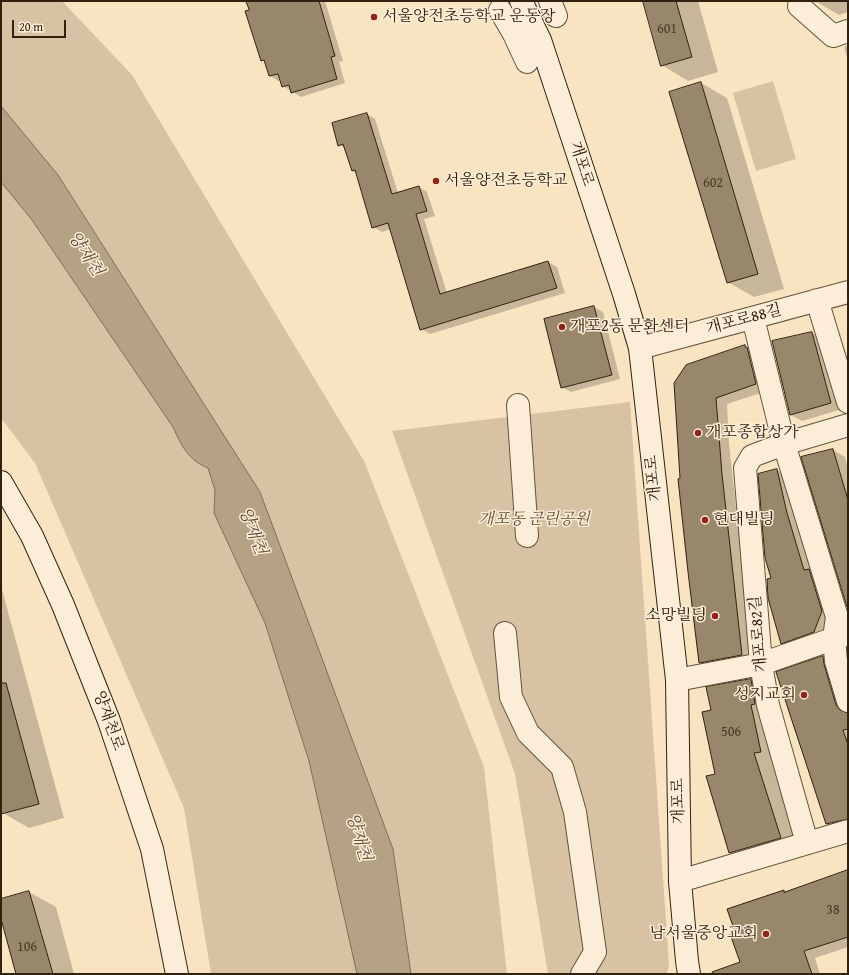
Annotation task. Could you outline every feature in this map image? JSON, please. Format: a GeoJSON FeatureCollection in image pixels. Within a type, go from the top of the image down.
{"type":"FeatureCollection","features":[{"type":"Feature","properties":{"kind":"street","name":"개포로"},"geometry":{"type":"LineString","coordinates":[[521,1],[540,40],[640,348],[677,680],[680,882],[689,974]]}},
{"type":"Feature","properties":{"kind":"street"},"geometry":{"type":"LineString","coordinates":[[799,6],[833,36],[848,31]]}},
{"type":"Feature","properties":{"kind":"street"},"geometry":{"type":"LineString","coordinates":[[500,10],[514,34],[527,62]]}},
{"type":"Feature","properties":{"kind":"street","name":"개포로88길"},"geometry":{"type":"LineString","coordinates":[[640,348],[848,292]]}},
{"type":"Feature","properties":{"kind":"street"},"geometry":{"type":"LineString","coordinates":[[817,300],[848,402]]}},
{"type":"Feature","properties":{"kind":"street"},"geometry":{"type":"LineString","coordinates":[[753,318],[784,444],[837,617],[841,636],[836,661],[848,701]]}},
{"type":"Feature","properties":{"kind":"street"},"geometry":{"type":"LineString","coordinates":[[518,405],[527,536]]}},
{"type":"Feature","properties":{"kind":"street","name":"개포로82길"},"geometry":{"type":"LineString","coordinates":[[807,843],[768,705],[761,664],[745,468],[752,456],[784,444],[848,425]]}},
{"type":"Feature","properties":{"kind":"street","name":"양재천로"},"geometry":{"type":"LineString","coordinates":[[1,482],[32,536],[63,605],[109,721],[152,849],[177,974]]}},
{"type":"Feature","properties":{"kind":"street"},"geometry":{"type":"LineString","coordinates":[[505,633],[511,696],[528,733],[562,767],[575,812],[595,952],[582,974]]}},
{"type":"Feature","properties":{"kind":"street"},"geometry":{"type":"LineString","coordinates":[[677,680],[761,664],[841,636]]}},
{"type":"Feature","properties":{"kind":"street"},"geometry":{"type":"LineString","coordinates":[[680,882],[848,831]]}},
{"type":"Feature","properties":{"kind":"green space"},"geometry":{"type":"Polygon","coordinates":[[[1,1],[62,1],[132,75],[364,461],[484,767],[507,974],[211,974],[184,808],[35,463],[1,418],[1,1]]]}},
{"type":"Feature","properties":{"kind":"green space"},"geometry":{"type":"Polygon","coordinates":[[[773,81],[796,159],[756,171],[733,93],[773,81]]]}},
{"type":"Feature","properties":{"kind":"green space","name":"개포동 근린공원"},"geometry":{"type":"Polygon","coordinates":[[[630,402],[669,965],[667,974],[548,974],[515,774],[392,431],[630,402]]]}},
{"type":"Feature","properties":{"kind":"water","name":"양재천"},"geometry":{"type":"Polygon","coordinates":[[[1,106],[58,175],[260,492],[393,849],[411,974],[357,974],[309,761],[265,623],[214,513],[215,490],[208,468],[195,461],[186,451],[173,427],[32,220],[1,182],[1,106]]]}},
{"type":"Feature","properties":{"kind":"building"},"geometry":{"type":"Polygon","coordinates":[[[246,1],[319,1],[335,56],[331,57],[337,79],[291,93],[289,85],[282,87],[278,74],[269,76],[264,60],[261,61],[245,11],[249,10],[246,1]]]}},
{"type":"Feature","properties":{"kind":"building"},"geometry":{"type":"Polygon","coordinates":[[[643,1],[676,1],[692,57],[661,66],[643,1]]]}},
{"type":"Feature","properties":{"kind":"building"},"geometry":{"type":"Polygon","coordinates":[[[701,82],[758,274],[727,283],[669,92],[701,82]]]}},
{"type":"Feature","properties":{"kind":"building"},"geometry":{"type":"Polygon","coordinates":[[[367,113],[392,194],[419,186],[427,211],[416,214],[440,294],[548,261],[557,288],[420,330],[388,223],[372,228],[355,170],[352,171],[343,144],[338,146],[332,123],[367,113]]]}},
{"type":"Feature","properties":{"kind":"building"},"geometry":{"type":"Polygon","coordinates":[[[594,306],[612,375],[561,388],[544,319],[594,306]]]}},
{"type":"Feature","properties":{"kind":"building"},"geometry":{"type":"Polygon","coordinates":[[[812,332],[831,403],[790,415],[772,341],[812,332]]]}},
{"type":"Feature","properties":{"kind":"building"},"geometry":{"type":"Polygon","coordinates":[[[745,345],[745,347],[747,347],[756,384],[716,398],[722,474],[742,655],[699,663],[678,479],[680,478],[674,383],[686,365],[745,345]]]}},
{"type":"Feature","properties":{"kind":"building"},"geometry":{"type":"Polygon","coordinates":[[[833,449],[848,500],[848,607],[801,457],[833,449]]]}},
{"type":"Feature","properties":{"kind":"building"},"geometry":{"type":"Polygon","coordinates":[[[777,469],[787,513],[804,570],[809,569],[822,611],[814,632],[781,644],[768,598],[767,579],[771,578],[765,558],[758,474],[777,469]]]}},
{"type":"Feature","properties":{"kind":"building"},"geometry":{"type":"Polygon","coordinates":[[[823,656],[836,705],[840,710],[848,713],[848,729],[843,730],[848,745],[848,819],[826,824],[776,672],[823,656]]]}},
{"type":"Feature","properties":{"kind":"building"},"geometry":{"type":"Polygon","coordinates":[[[751,679],[755,704],[751,705],[761,752],[754,753],[781,838],[729,853],[706,776],[715,774],[702,712],[711,710],[706,687],[751,679]]]}},
{"type":"Feature","properties":{"kind":"building"},"geometry":{"type":"Polygon","coordinates":[[[1,683],[6,683],[39,804],[1,814],[1,683]]]}},
{"type":"Feature","properties":{"kind":"building"},"geometry":{"type":"Polygon","coordinates":[[[848,870],[848,937],[804,951],[812,974],[713,974],[712,972],[740,962],[730,934],[735,932],[727,909],[784,890],[784,892],[848,870]]]}},
{"type":"Feature","properties":{"kind":"building"},"geometry":{"type":"Polygon","coordinates":[[[29,891],[53,974],[16,974],[1,919],[1,899],[29,891]]]}},
{"type":"Feature","properties":{"kind":"place","name":"서울양전초등학교 운동장"},"geometry":{"type":"Point","coordinates":[374,17]}},
{"type":"Feature","properties":{"kind":"place","name":"서울양전초등학교"},"geometry":{"type":"Point","coordinates":[436,181]}},
{"type":"Feature","properties":{"kind":"place","name":"개포2동 문화센터"},"geometry":{"type":"Point","coordinates":[562,327]}},
{"type":"Feature","properties":{"kind":"place","name":"개포종합상가"},"geometry":{"type":"Point","coordinates":[698,433]}},
{"type":"Feature","properties":{"kind":"place","name":"현대빌딩"},"geometry":{"type":"Point","coordinates":[705,520]}},
{"type":"Feature","properties":{"kind":"place","name":"소망빌딩"},"geometry":{"type":"Point","coordinates":[715,616]}},
{"type":"Feature","properties":{"kind":"place","name":"성지교회"},"geometry":{"type":"Point","coordinates":[804,695]}},
{"type":"Feature","properties":{"kind":"place","name":"남서울중앙교회"},"geometry":{"type":"Point","coordinates":[766,934]}}]}
